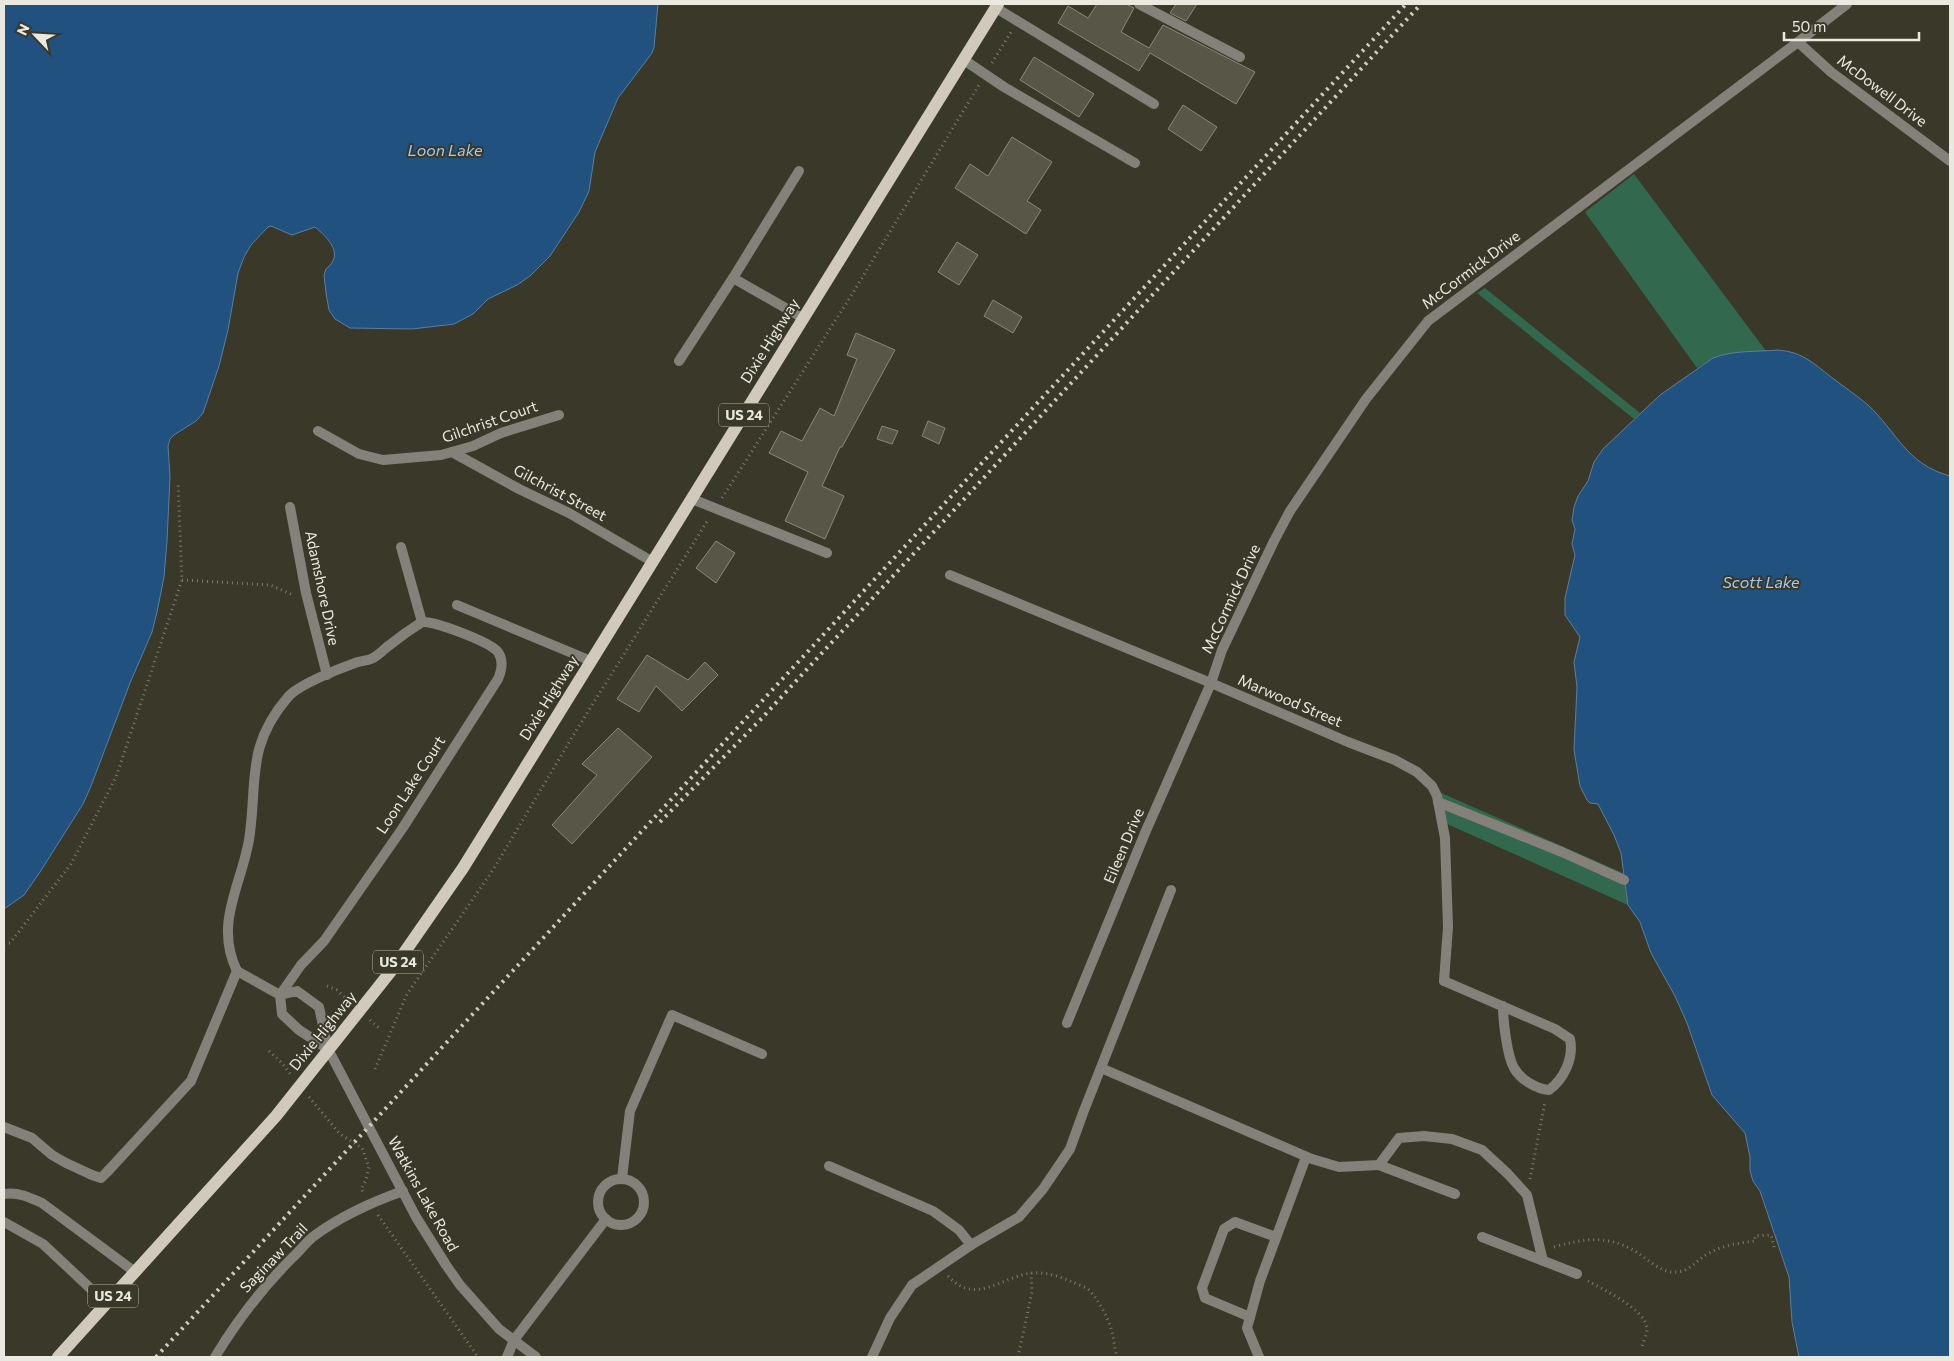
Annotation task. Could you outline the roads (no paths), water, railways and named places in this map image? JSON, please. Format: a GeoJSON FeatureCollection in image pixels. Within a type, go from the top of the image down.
{"type":"FeatureCollection","features":[{"type":"Feature","properties":{"kind":"main road","name":"Dixie Highway"},"geometry":{"type":"LineString","coordinates":[[58,1357],[276,1116],[395,966],[463,868],[997,6]]}},
{"type":"Feature","properties":{"kind":"street"},"geometry":{"type":"LineString","coordinates":[[1140,4],[1240,57]]}},
{"type":"Feature","properties":{"kind":"street","name":"McCormick Drive"},"geometry":{"type":"LineString","coordinates":[[1211,683],[1222,650],[1290,511],[1366,399],[1428,321],[1847,4]]}},
{"type":"Feature","properties":{"kind":"street"},"geometry":{"type":"LineString","coordinates":[[997,6],[1018,21],[1154,104]]}},
{"type":"Feature","properties":{"kind":"street","name":"McDowell Drive"},"geometry":{"type":"LineString","coordinates":[[1798,42],[1831,72],[1950,161]]}},
{"type":"Feature","properties":{"kind":"street"},"geometry":{"type":"LineString","coordinates":[[964,60],[1134,163]]}},
{"type":"Feature","properties":{"kind":"street"},"geometry":{"type":"LineString","coordinates":[[678,361],[733,278],[799,170]]}},
{"type":"Feature","properties":{"kind":"street"},"geometry":{"type":"LineString","coordinates":[[733,278],[803,318]]}},
{"type":"Feature","properties":{"kind":"street","name":"Gilchrist Court"},"geometry":{"type":"LineString","coordinates":[[318,431],[359,454],[383,460],[441,455],[472,446],[501,433],[559,415]]}},
{"type":"Feature","properties":{"kind":"street","name":"Gilchrist Street"},"geometry":{"type":"LineString","coordinates":[[452,452],[519,489],[569,513],[653,562]]}},
{"type":"Feature","properties":{"kind":"street"},"geometry":{"type":"LineString","coordinates":[[692,499],[827,553]]}},
{"type":"Feature","properties":{"kind":"street","name":"Adamshore Drive"},"geometry":{"type":"LineString","coordinates":[[290,507],[307,601],[327,675]]}},
{"type":"Feature","properties":{"kind":"street"},"geometry":{"type":"LineString","coordinates":[[4,1127],[32,1138],[52,1155],[101,1178],[191,1081],[237,971],[231,960],[227,939],[229,913],[234,890],[243,870],[249,838],[253,775],[258,750],[269,723],[289,695],[356,662],[374,658],[405,632],[422,622],[401,546]]}},
{"type":"Feature","properties":{"kind":"street","name":"Marwood Street"},"geometry":{"type":"LineString","coordinates":[[950,576],[1395,760],[1416,772],[1432,786],[1438,802],[1446,838],[1448,927],[1444,981],[1503,1006]]}},
{"type":"Feature","properties":{"kind":"street"},"geometry":{"type":"LineString","coordinates":[[457,605],[591,661]]}},
{"type":"Feature","properties":{"kind":"street","name":"Loon Lake Court"},"geometry":{"type":"LineString","coordinates":[[280,995],[301,965],[324,941],[402,829],[502,669],[502,660],[497,652],[489,646],[449,628],[422,622]]}},
{"type":"Feature","properties":{"kind":"street","name":"Eileen Drive"},"geometry":{"type":"LineString","coordinates":[[1067,1022],[1145,833],[1211,683]]}},
{"type":"Feature","properties":{"kind":"street"},"geometry":{"type":"LineString","coordinates":[[1438,802],[1562,852],[1624,880]]}},
{"type":"Feature","properties":{"kind":"street"},"geometry":{"type":"LineString","coordinates":[[872,1357],[890,1318],[912,1285],[971,1245],[1019,1217],[1044,1189],[1070,1149],[1171,890]]}},
{"type":"Feature","properties":{"kind":"street","name":"Watkins Lake Road"},"geometry":{"type":"LineString","coordinates":[[237,971],[280,995],[297,991],[319,1006],[328,1049],[416,1217],[446,1265],[499,1329],[536,1357]]}},
{"type":"Feature","properties":{"kind":"street","name":"Watkins Lake Road"},"geometry":{"type":"LineString","coordinates":[[280,995],[282,1014],[299,1030],[328,1049]]}},
{"type":"Feature","properties":{"kind":"street"},"geometry":{"type":"LineString","coordinates":[[1503,1006],[1555,1029],[1570,1039],[1571,1057],[1559,1082],[1549,1090],[1541,1090],[1524,1079],[1514,1068],[1503,1023],[1503,1006]]}},
{"type":"Feature","properties":{"kind":"street"},"geometry":{"type":"LineString","coordinates":[[622,1178],[630,1111],[672,1015],[762,1054]]}},
{"type":"Feature","properties":{"kind":"street"},"geometry":{"type":"LineString","coordinates":[[1101,1068],[1306,1157],[1339,1167],[1380,1165],[1455,1194]]}},
{"type":"Feature","properties":{"kind":"street"},"geometry":{"type":"LineString","coordinates":[[1380,1165],[1399,1138],[1424,1136],[1452,1139],[1482,1150],[1527,1195],[1542,1256]]}},
{"type":"Feature","properties":{"kind":"street"},"geometry":{"type":"LineString","coordinates":[[1259,1357],[1247,1328],[1260,1281],[1306,1157]]}},
{"type":"Feature","properties":{"kind":"street"},"geometry":{"type":"LineString","coordinates":[[829,1166],[933,1211],[959,1230],[971,1245]]}},
{"type":"Feature","properties":{"kind":"street"},"geometry":{"type":"LineString","coordinates":[[622,1178],[630,1180],[642,1190],[645,1205],[643,1212],[633,1222],[619,1226],[606,1219],[601,1213],[598,1197],[607,1184],[622,1178]]}},
{"type":"Feature","properties":{"kind":"street","name":"Saginaw Trail"},"geometry":{"type":"LineString","coordinates":[[215,1357],[254,1298],[283,1266],[314,1237],[370,1203],[403,1191]]}},
{"type":"Feature","properties":{"kind":"street"},"geometry":{"type":"LineString","coordinates":[[4,1194],[11,1193],[27,1196],[42,1203],[135,1272]]}},
{"type":"Feature","properties":{"kind":"street"},"geometry":{"type":"LineString","coordinates":[[507,1357],[514,1340],[606,1219]]}},
{"type":"Feature","properties":{"kind":"street"},"geometry":{"type":"LineString","coordinates":[[4,1222],[43,1244],[106,1303]]}},
{"type":"Feature","properties":{"kind":"street"},"geometry":{"type":"LineString","coordinates":[[1250,1317],[1205,1298],[1202,1288],[1224,1229],[1235,1222],[1276,1237]]}},
{"type":"Feature","properties":{"kind":"street"},"geometry":{"type":"LineString","coordinates":[[1482,1237],[1542,1256],[1577,1274]]}},
{"type":"Feature","properties":{"kind":"water","name":"Loon Lake"},"geometry":{"type":"Polygon","coordinates":[[[4,4],[658,4],[652,53],[618,98],[595,152],[589,191],[579,212],[550,256],[530,276],[517,285],[488,299],[473,314],[454,324],[412,329],[350,328],[335,319],[329,310],[324,275],[326,269],[332,263],[334,252],[329,241],[315,227],[292,235],[271,226],[251,245],[238,273],[228,330],[219,366],[203,413],[196,421],[174,435],[170,439],[168,446],[170,477],[164,577],[152,632],[83,804],[24,895],[4,909],[4,4]]]}},
{"type":"Feature","properties":{"kind":"water","name":"Scott Lake"},"geometry":{"type":"Polygon","coordinates":[[[1778,350],[1794,353],[1813,363],[1868,405],[1912,455],[1935,471],[1950,476],[1950,1357],[1799,1357],[1792,1322],[1789,1277],[1760,1191],[1753,1181],[1745,1133],[1712,1095],[1687,1023],[1675,996],[1651,953],[1640,922],[1628,905],[1621,853],[1614,835],[1598,804],[1590,803],[1587,800],[1580,786],[1574,750],[1577,687],[1574,662],[1580,637],[1565,615],[1565,598],[1575,555],[1572,544],[1575,529],[1572,520],[1578,496],[1588,481],[1594,462],[1603,449],[1660,395],[1713,358],[1737,352],[1778,350]]]}},
{"type":"Feature","properties":{"kind":"railway"},"geometry":{"type":"LineString","coordinates":[[156,1357],[1406,4]]}},
{"type":"Feature","properties":{"kind":"railway"},"geometry":{"type":"LineString","coordinates":[[660,822],[762,718],[1421,4]]}}]}
